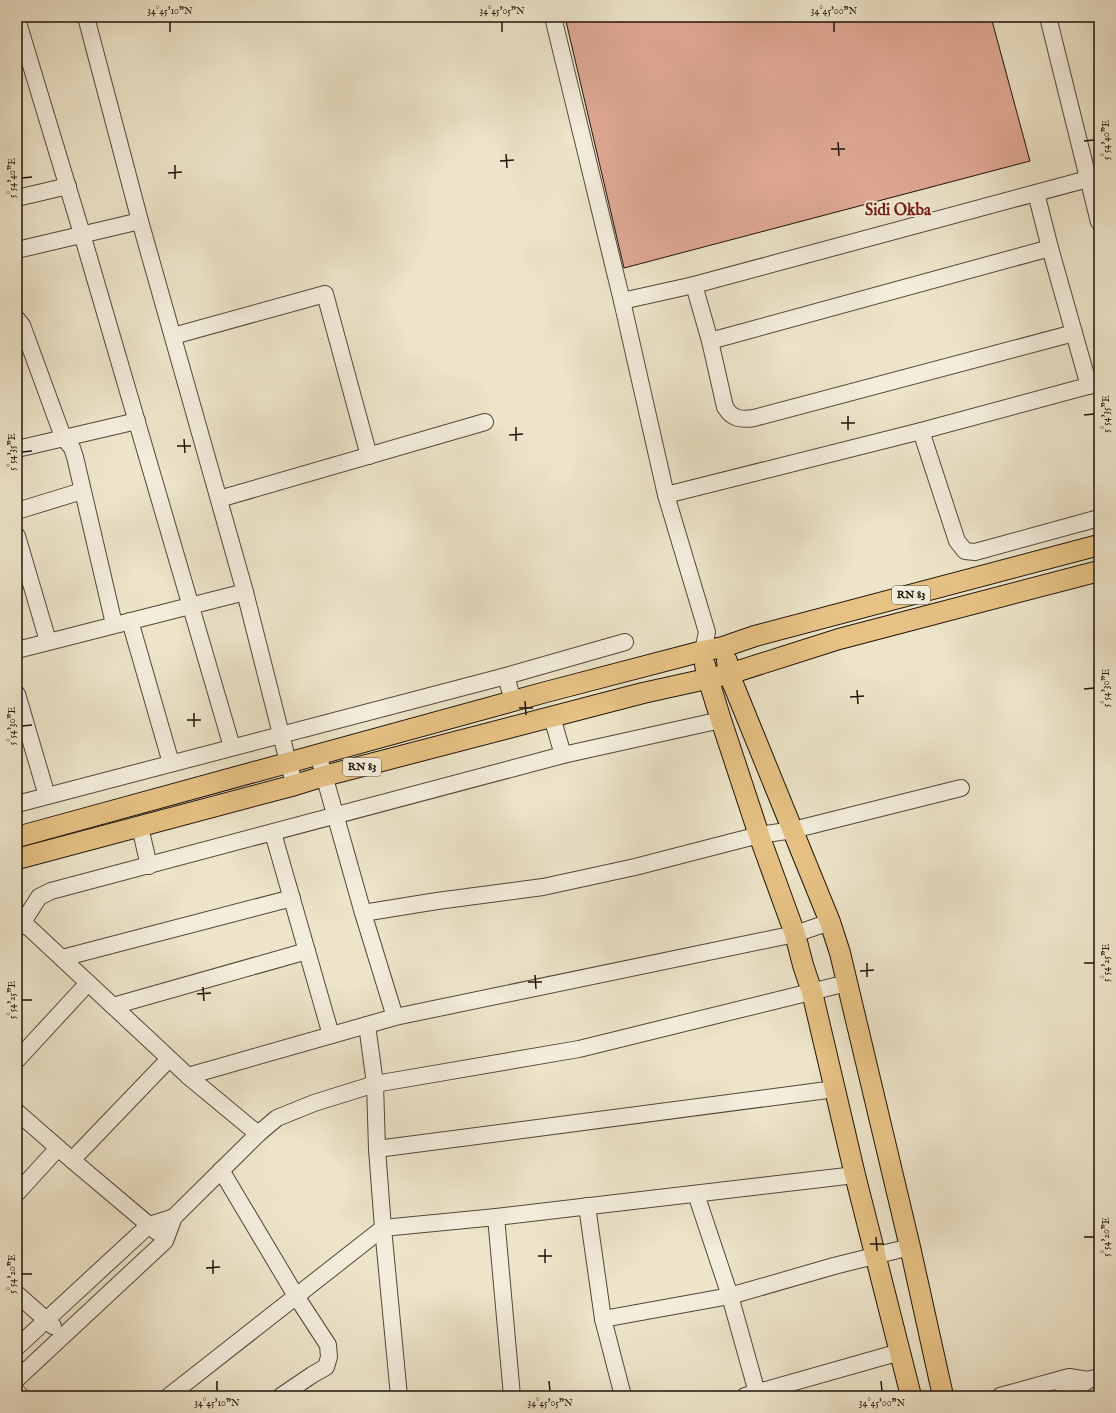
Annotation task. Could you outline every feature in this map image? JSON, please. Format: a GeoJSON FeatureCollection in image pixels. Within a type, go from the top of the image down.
{"type":"FeatureCollection","features":[{"type":"Feature","properties":{"kind":"main road","name":"RN 83"},"geometry":{"type":"LineString","coordinates":[[17,836],[513,701],[705,642],[724,647],[755,636],[1099,545]]}},
{"type":"Feature","properties":{"kind":"main road","name":"RN 83"},"geometry":{"type":"LineString","coordinates":[[17,859],[140,827],[324,776],[643,693],[729,674],[839,639],[1099,571]]}},
{"type":"Feature","properties":{"kind":"main road"},"geometry":{"type":"LineString","coordinates":[[831,616],[839,639]]}},
{"type":"Feature","properties":{"kind":"main road"},"geometry":{"type":"LineString","coordinates":[[705,642],[708,678],[759,835],[795,934],[812,992],[855,1175],[911,1396]]}},
{"type":"Feature","properties":{"kind":"main road"},"geometry":{"type":"LineString","coordinates":[[724,647],[729,674],[830,922],[840,953],[910,1247],[943,1396]]}},
{"type":"Feature","properties":{"kind":"street"},"geometry":{"type":"LineString","coordinates":[[86,17],[140,221],[245,592],[295,785]]}},
{"type":"Feature","properties":{"kind":"street"},"geometry":{"type":"LineString","coordinates":[[553,17],[622,301],[666,495],[705,642]]}},
{"type":"Feature","properties":{"kind":"street"},"geometry":{"type":"LineString","coordinates":[[1048,17],[1093,177],[1099,222]]}},
{"type":"Feature","properties":{"kind":"street"},"geometry":{"type":"LineString","coordinates":[[17,19],[23,61],[68,186],[232,747]]}},
{"type":"Feature","properties":{"kind":"street"},"geometry":{"type":"LineString","coordinates":[[622,301],[694,285],[1093,177]]}},
{"type":"Feature","properties":{"kind":"street"},"geometry":{"type":"LineString","coordinates":[[17,198],[68,186]]}},
{"type":"Feature","properties":{"kind":"street"},"geometry":{"type":"LineString","coordinates":[[666,495],[921,431],[1094,384],[1074,333],[1036,193]]}},
{"type":"Feature","properties":{"kind":"street"},"geometry":{"type":"LineString","coordinates":[[17,250],[140,221]]}},
{"type":"Feature","properties":{"kind":"street"},"geometry":{"type":"LineString","coordinates":[[710,341],[1050,248]]}},
{"type":"Feature","properties":{"kind":"street"},"geometry":{"type":"LineString","coordinates":[[694,285],[710,341],[725,407],[729,413],[743,420],[1074,333]]}},
{"type":"Feature","properties":{"kind":"street"},"geometry":{"type":"LineString","coordinates":[[173,336],[325,294],[369,456]]}},
{"type":"Feature","properties":{"kind":"street"},"geometry":{"type":"LineString","coordinates":[[17,319],[22,325],[63,437],[72,448],[82,491],[122,622],[171,763]]}},
{"type":"Feature","properties":{"kind":"street"},"geometry":{"type":"LineString","coordinates":[[17,449],[63,437],[137,421]]}},
{"type":"Feature","properties":{"kind":"street"},"geometry":{"type":"LineString","coordinates":[[219,499],[485,422]]}},
{"type":"Feature","properties":{"kind":"street"},"geometry":{"type":"LineString","coordinates":[[921,431],[957,542],[965,551],[975,552],[1099,518]]}},
{"type":"Feature","properties":{"kind":"street"},"geometry":{"type":"LineString","coordinates":[[17,511],[82,491]]}},
{"type":"Feature","properties":{"kind":"street"},"geometry":{"type":"LineString","coordinates":[[17,536],[48,641]]}},
{"type":"Feature","properties":{"kind":"street"},"geometry":{"type":"LineString","coordinates":[[17,650],[122,622],[245,592]]}},
{"type":"Feature","properties":{"kind":"street"},"geometry":{"type":"LineString","coordinates":[[17,804],[506,676],[624,642]]}},
{"type":"Feature","properties":{"kind":"street"},"geometry":{"type":"LineString","coordinates":[[506,676],[513,701]]}},
{"type":"Feature","properties":{"kind":"street"},"geometry":{"type":"LineString","coordinates":[[17,694],[47,796]]}},
{"type":"Feature","properties":{"kind":"street"},"geometry":{"type":"LineString","coordinates":[[552,717],[563,755]]}},
{"type":"Feature","properties":{"kind":"street"},"geometry":{"type":"LineString","coordinates":[[258,1134],[188,1076],[62,958],[19,922],[39,897],[51,891],[563,755],[721,720]]}},
{"type":"Feature","properties":{"kind":"street"},"geometry":{"type":"LineString","coordinates":[[318,754],[363,913],[395,1017]]}},
{"type":"Feature","properties":{"kind":"street"},"geometry":{"type":"LineString","coordinates":[[363,913],[437,901],[543,887],[635,867],[759,835],[793,830],[961,788]]}},
{"type":"Feature","properties":{"kind":"street"},"geometry":{"type":"LineString","coordinates":[[140,827],[149,866]]}},
{"type":"Feature","properties":{"kind":"street"},"geometry":{"type":"LineString","coordinates":[[272,833],[332,1035]]}},
{"type":"Feature","properties":{"kind":"street"},"geometry":{"type":"LineString","coordinates":[[62,958],[292,898]]}},
{"type":"Feature","properties":{"kind":"street"},"geometry":{"type":"LineString","coordinates":[[188,1076],[395,1017],[795,934],[830,922]]}},
{"type":"Feature","properties":{"kind":"street"},"geometry":{"type":"LineString","coordinates":[[113,1006],[307,951]]}},
{"type":"Feature","properties":{"kind":"street"},"geometry":{"type":"LineString","coordinates":[[17,1060],[88,983]]}},
{"type":"Feature","properties":{"kind":"street"},"geometry":{"type":"LineString","coordinates":[[17,1379],[165,1241],[174,1217],[276,1118],[314,1103],[375,1084],[579,1049],[847,983]]}},
{"type":"Feature","properties":{"kind":"street"},"geometry":{"type":"LineString","coordinates":[[367,1025],[375,1084],[377,1150],[399,1396]]}},
{"type":"Feature","properties":{"kind":"street"},"geometry":{"type":"LineString","coordinates":[[72,1160],[170,1059]]}},
{"type":"Feature","properties":{"kind":"street"},"geometry":{"type":"LineString","coordinates":[[377,1150],[835,1089]]}},
{"type":"Feature","properties":{"kind":"street"},"geometry":{"type":"LineString","coordinates":[[17,1112],[149,1224],[165,1241]]}},
{"type":"Feature","properties":{"kind":"street"},"geometry":{"type":"LineString","coordinates":[[17,1193],[58,1148]]}},
{"type":"Feature","properties":{"kind":"street"},"geometry":{"type":"LineString","coordinates":[[221,1170],[296,1296],[328,1345],[329,1357],[326,1367],[312,1375],[300,1390],[282,1396]]}},
{"type":"Feature","properties":{"kind":"street"},"geometry":{"type":"LineString","coordinates":[[168,1396],[383,1228],[855,1175]]}},
{"type":"Feature","properties":{"kind":"street"},"geometry":{"type":"LineString","coordinates":[[696,1194],[730,1296],[753,1395],[900,1352]]}},
{"type":"Feature","properties":{"kind":"street"},"geometry":{"type":"LineString","coordinates":[[587,1206],[603,1319],[622,1396]]}},
{"type":"Feature","properties":{"kind":"street"},"geometry":{"type":"LineString","coordinates":[[496,1216],[512,1396]]}},
{"type":"Feature","properties":{"kind":"street"},"geometry":{"type":"LineString","coordinates":[[17,1347],[149,1224],[174,1217]]}},
{"type":"Feature","properties":{"kind":"street"},"geometry":{"type":"LineString","coordinates":[[603,1319],[730,1296],[876,1255],[910,1247]]}},
{"type":"Feature","properties":{"kind":"street"},"geometry":{"type":"LineString","coordinates":[[17,1294],[64,1335]]}},
{"type":"Feature","properties":{"kind":"street"},"geometry":{"type":"LineString","coordinates":[[1000,1396],[1069,1390],[1094,1378]]}},
{"type":"Feature","properties":{"kind":"street"},"geometry":{"type":"LineString","coordinates":[[17,1392],[21,1396]]}},
{"type":"Feature","properties":{"kind":"building"},"geometry":{"type":"Polygon","coordinates":[[[565,17],[991,17],[1030,161],[624,268],[565,17]]]}},
{"type":"Feature","properties":{"kind":"district","name":"Sidi Okba"},"geometry":{"type":"Point","coordinates":[898,211]}}]}
